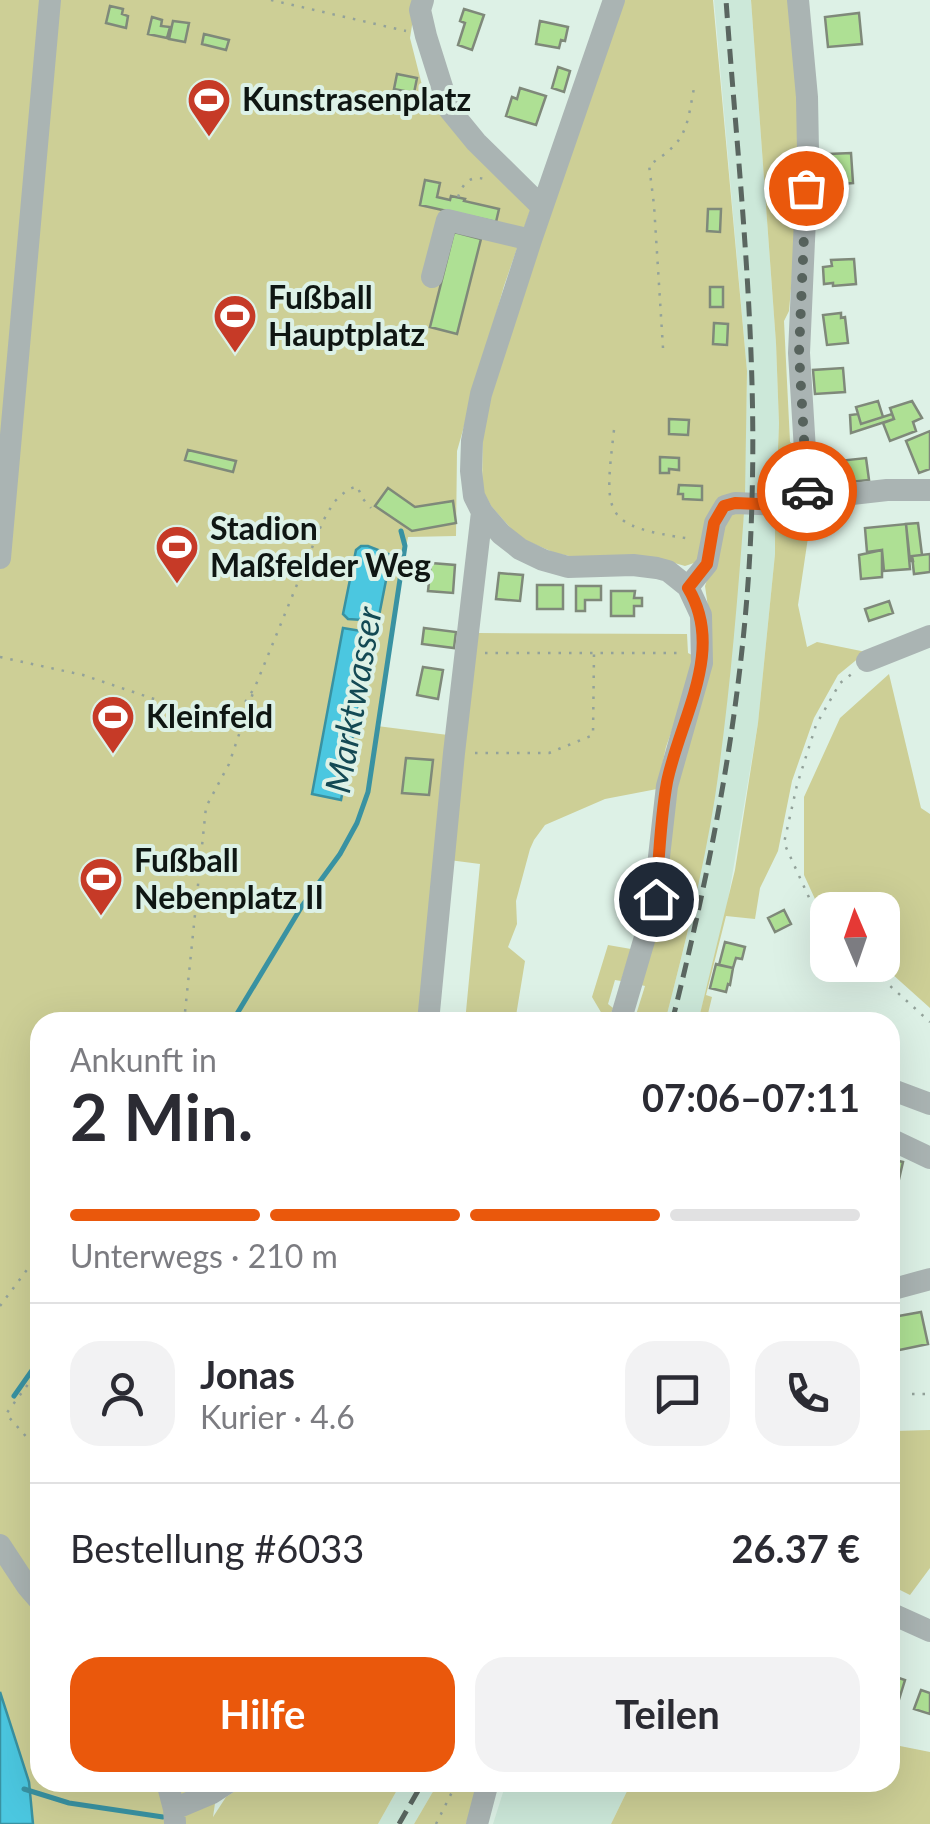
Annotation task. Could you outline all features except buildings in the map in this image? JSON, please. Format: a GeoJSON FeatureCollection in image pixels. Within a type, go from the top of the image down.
{"type":"FeatureCollection","features":[{"type":"Feature","properties":{"kind":"street"},"geometry":{"type":"LineString","coordinates":[[0,558],[50,0]]}},
{"type":"Feature","properties":{"kind":"street"},"geometry":{"type":"LineString","coordinates":[[423,0],[420,10],[448,109],[542,207]]}},
{"type":"Feature","properties":{"kind":"street"},"geometry":{"type":"LineString","coordinates":[[614,0],[486,378],[475,418],[470,471],[474,496],[482,512],[520,549],[568,567],[657,568],[679,578],[701,615],[702,663],[667,786],[654,910],[623,1012]]}},
{"type":"Feature","properties":{"kind":"street"},"geometry":{"type":"LineString","coordinates":[[798,0],[807,96],[799,353],[808,499]]}},
{"type":"Feature","properties":{"kind":"street"},"geometry":{"type":"LineString","coordinates":[[432,276],[447,220],[531,240]]}},
{"type":"Feature","properties":{"kind":"street"},"geometry":{"type":"LineString","coordinates":[[688,588],[707,564],[714,523],[724,506],[780,505],[887,490],[930,490]]}},
{"type":"Feature","properties":{"kind":"street"},"geometry":{"type":"LineString","coordinates":[[429,1012],[482,512]]}},
{"type":"Feature","properties":{"kind":"street"},"geometry":{"type":"LineString","coordinates":[[867,661],[930,636]]}},
{"type":"Feature","properties":{"kind":"street"},"geometry":{"type":"LineString","coordinates":[[900,1093],[930,1104]]}},
{"type":"Feature","properties":{"kind":"street"},"geometry":{"type":"LineString","coordinates":[[900,1144],[930,1158]]}},
{"type":"Feature","properties":{"kind":"street"},"geometry":{"type":"LineString","coordinates":[[900,1287],[930,1279]]}},
{"type":"Feature","properties":{"kind":"street"},"geometry":{"type":"LineString","coordinates":[[0,1546],[30,1590]]}},
{"type":"Feature","properties":{"kind":"street"},"geometry":{"type":"LineString","coordinates":[[900,1618],[930,1631]]}},
{"type":"Feature","properties":{"kind":"street"},"geometry":{"type":"LineString","coordinates":[[175,1816],[214,1792]]}},
{"type":"Feature","properties":{"kind":"street"},"geometry":{"type":"LineString","coordinates":[[476,1824],[485,1792]]}},
{"type":"Feature","properties":{"kind":"path"},"geometry":{"type":"LineString","coordinates":[[271,0],[426,36]]}},
{"type":"Feature","properties":{"kind":"path"},"geometry":{"type":"LineString","coordinates":[[663,348],[649,166],[673,150],[686,129],[694,83]]}},
{"type":"Feature","properties":{"kind":"path"},"geometry":{"type":"LineString","coordinates":[[458,198],[471,178],[494,183]]}},
{"type":"Feature","properties":{"kind":"path"},"geometry":{"type":"LineString","coordinates":[[614,430],[608,491],[611,507],[620,518],[642,531],[711,542]]}},
{"type":"Feature","properties":{"kind":"path"},"geometry":{"type":"LineString","coordinates":[[185,1012],[206,807],[229,764],[314,540],[334,502],[357,486],[371,508]]}},
{"type":"Feature","properties":{"kind":"path"},"geometry":{"type":"LineString","coordinates":[[476,653],[688,653]]}},
{"type":"Feature","properties":{"kind":"path"},"geometry":{"type":"LineString","coordinates":[[454,753],[550,753],[593,735],[594,654]]}},
{"type":"Feature","properties":{"kind":"path"},"geometry":{"type":"LineString","coordinates":[[0,657],[83,675],[215,721],[238,713],[256,687]]}},
{"type":"Feature","properties":{"kind":"path"},"geometry":{"type":"LineString","coordinates":[[810,900],[784,843],[797,785],[816,725],[840,684],[867,661]]}},
{"type":"Feature","properties":{"kind":"path"},"geometry":{"type":"LineString","coordinates":[[886,982],[930,1022]]}},
{"type":"Feature","properties":{"kind":"path"},"geometry":{"type":"LineString","coordinates":[[0,1306],[30,1267]]}},
{"type":"Feature","properties":{"kind":"path"},"geometry":{"type":"LineString","coordinates":[[30,1382],[6,1414],[30,1441]]}},
{"type":"Feature","properties":{"kind":"path"},"geometry":{"type":"LineString","coordinates":[[912,1394],[930,1394]]}},
{"type":"Feature","properties":{"kind":"path"},"geometry":{"type":"LineString","coordinates":[[436,1824],[452,1792]]}},
{"type":"Feature","properties":{"kind":"shaded area"},"geometry":{"type":"Polygon","coordinates":[[[714,0],[751,0],[776,343],[779,424],[775,554],[758,723],[727,906],[700,1012],[668,1012],[693,911],[744,513],[747,371],[714,0]]]}},
{"type":"Feature","properties":{"kind":"shaded area"},"geometry":{"type":"Polygon","coordinates":[[[396,1792],[433,1792],[414,1824],[378,1824],[396,1792]]]}},
{"type":"Feature","properties":{"kind":"shaded area"},"geometry":{"type":"Polygon","coordinates":[[[503,1792],[627,1792],[611,1824],[493,1824],[503,1792]]]}},
{"type":"Feature","properties":{"kind":"green space","name":"Stadion Maßfelder Weg"},"geometry":{"type":"Polygon","coordinates":[[[0,0],[416,0],[410,38],[425,97],[422,100],[437,104],[531,208],[504,286],[457,451],[456,536],[408,537],[377,726],[448,735],[420,1012],[30,1012],[30,1792],[217,1792],[213,1817],[234,1792],[396,1792],[378,1824],[0,1824],[0,0]],[[343,629],[312,794],[340,799],[373,633],[343,629]]]}},
{"type":"Feature","properties":{"kind":"green space"},"geometry":{"type":"Polygon","coordinates":[[[621,0],[713,0],[747,371],[745,497],[697,562],[685,566],[657,558],[574,557],[555,553],[513,531],[482,489],[483,411],[621,0]]]}},
{"type":"Feature","properties":{"kind":"green space"},"geometry":{"type":"Polygon","coordinates":[[[751,0],[791,0],[802,93],[799,198],[789,311],[784,321],[790,442],[797,447],[800,494],[776,499],[776,343],[751,0]]]}},
{"type":"Feature","properties":{"kind":"green space"},"geometry":{"type":"Polygon","coordinates":[[[729,513],[744,513],[724,726],[705,854],[668,1012],[637,1012],[665,896],[672,798],[709,614],[705,586],[729,513]]]}},
{"type":"Feature","properties":{"kind":"green space"},"geometry":{"type":"Polygon","coordinates":[[[775,516],[810,524],[798,605],[807,647],[817,642],[866,652],[838,675],[814,718],[792,781],[778,851],[760,888],[755,919],[726,916],[706,995],[712,997],[708,1012],[700,1012],[735,870],[758,723],[775,554],[775,516]]]}},
{"type":"Feature","properties":{"kind":"green space"},"geometry":{"type":"Polygon","coordinates":[[[477,633],[687,634],[691,676],[666,747],[657,789],[605,799],[545,825],[534,840],[516,901],[517,924],[508,947],[525,961],[517,1012],[466,1012],[480,864],[449,860],[477,633]]]}},
{"type":"Feature","properties":{"kind":"green space"},"geometry":{"type":"Polygon","coordinates":[[[889,674],[921,808],[930,814],[930,1008],[900,981],[900,892],[812,892],[804,875],[804,797],[840,718],[889,674]]]}},
{"type":"Feature","properties":{"kind":"green space"},"geometry":{"type":"Polygon","coordinates":[[[608,945],[631,949],[621,981],[615,980],[608,1004],[612,1012],[601,1012],[592,997],[608,945]]]}},
{"type":"Feature","properties":{"kind":"green space"},"geometry":{"type":"Polygon","coordinates":[[[930,1430],[930,1568],[910,1595],[900,1590],[900,1431],[930,1430]]]}},
{"type":"Feature","properties":{"kind":"green space"},"geometry":{"type":"Polygon","coordinates":[[[900,1746],[930,1752],[930,1824],[611,1824],[627,1792],[900,1792],[900,1746]]]}},
{"type":"Feature","properties":{"kind":"green space"},"geometry":{"type":"Polygon","coordinates":[[[433,1792],[476,1792],[466,1824],[414,1824],[433,1792]]]}},
{"type":"Feature","properties":{"kind":"water"},"geometry":{"type":"Polygon","coordinates":[[[361,546],[391,555],[378,621],[348,619],[343,614],[356,550],[361,546]]]}},
{"type":"Feature","properties":{"kind":"water"},"geometry":{"type":"Polygon","coordinates":[[[343,628],[373,633],[341,800],[312,794],[343,628]]]}},
{"type":"Feature","properties":{"kind":"water"},"geometry":{"type":"Polygon","coordinates":[[[0,1692],[29,1782],[33,1824],[0,1824],[0,1692]]]}},
{"type":"Feature","properties":{"kind":"waterway","name":"Marktwasser"},"geometry":{"type":"LineString","coordinates":[[238,1012],[302,906],[340,854],[368,792],[405,546],[401,531]]}},
{"type":"Feature","properties":{"kind":"waterway","name":"Marktwasser"},"geometry":{"type":"LineString","coordinates":[[14,1396],[30,1373]]}},
{"type":"Feature","properties":{"kind":"waterway"},"geometry":{"type":"LineString","coordinates":[[24,1789],[30,1791]]}},
{"type":"Feature","properties":{"kind":"waterway"},"geometry":{"type":"LineString","coordinates":[[34,1792],[69,1803],[163,1817]]}},
{"type":"Feature","properties":{"kind":"railway"},"geometry":{"type":"LineString","coordinates":[[674,1012],[727,763],[749,566],[752,374],[726,0]]}},
{"type":"Feature","properties":{"kind":"railway"},"geometry":{"type":"LineString","coordinates":[[399,1824],[417,1792]]}},
{"type":"Feature","properties":{"kind":"way so far"},"geometry":{"type":"LineString","coordinates":[[806,188],[799,353],[807,491]]}},
{"type":"Feature","properties":{"kind":"place","name":"Kunstrasenplatz"},"geometry":{"type":"Point","coordinates":[209,138]}},
{"type":"Feature","properties":{"kind":"place","name":"Fußball Hauptplatz"},"geometry":{"type":"Point","coordinates":[235,354]}},
{"type":"Feature","properties":{"kind":"place","name":"Stadion Maßfelder Weg"},"geometry":{"type":"Point","coordinates":[177,585]}},
{"type":"Feature","properties":{"kind":"place","name":"Kleinfeld"},"geometry":{"type":"Point","coordinates":[113,755]}},
{"type":"Feature","properties":{"kind":"place","name":"Fußball Nebenplatz II"},"geometry":{"type":"Point","coordinates":[101,917]}},
{"type":"Feature","properties":{"kind":"route"},"geometry":{"type":"LineString","coordinates":[[656,899],[667,786],[702,663],[701,615],[688,588],[707,564],[714,523],[724,506],[780,505],[808,499],[807,491]]}}]}
